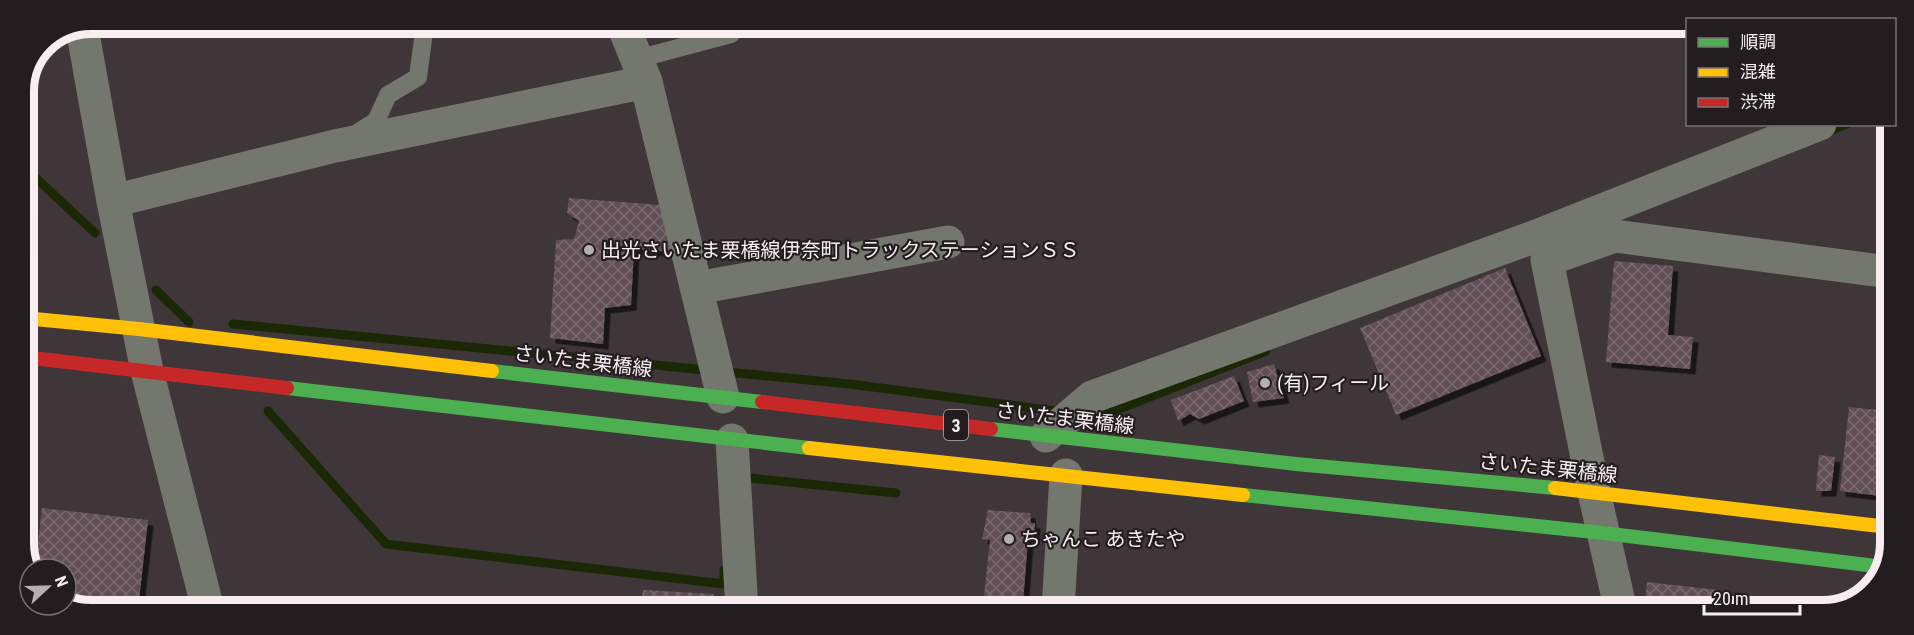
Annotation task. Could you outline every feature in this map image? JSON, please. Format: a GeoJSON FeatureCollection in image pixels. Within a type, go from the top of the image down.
{"type":"FeatureCollection","features":[{"type":"Feature","properties":{"kind":"main road","name":"さいたま栗橋線"},"geometry":{"type":"LineString","coordinates":[[34,319],[139,329],[1046,436],[1296,464],[1594,492],[1880,526]]}},
{"type":"Feature","properties":{"kind":"main road","name":"3"},"geometry":{"type":"LineString","coordinates":[[35,358],[147,371],[733,464],[1066,475],[1603,533],[1875,566]]}},
{"type":"Feature","properties":{"kind":"street"},"geometry":{"type":"LineString","coordinates":[[627,34],[642,70],[723,397]]}},
{"type":"Feature","properties":{"kind":"street"},"geometry":{"type":"LineString","coordinates":[[87,35],[113,201],[147,371],[206,600]]}},
{"type":"Feature","properties":{"kind":"street"},"geometry":{"type":"LineString","coordinates":[[113,201],[642,70]]}},
{"type":"Feature","properties":{"kind":"street"},"geometry":{"type":"LineString","coordinates":[[1046,436],[1092,398],[1572,237],[1816,126]]}},
{"type":"Feature","properties":{"kind":"street"},"geometry":{"type":"LineString","coordinates":[[1618,600],[1547,260],[1572,237],[1615,236],[1879,271]]}},
{"type":"Feature","properties":{"kind":"street"},"geometry":{"type":"LineString","coordinates":[[697,288],[948,242]]}},
{"type":"Feature","properties":{"kind":"street"},"geometry":{"type":"LineString","coordinates":[[733,464],[741,600]]}},
{"type":"Feature","properties":{"kind":"street"},"geometry":{"type":"LineString","coordinates":[[1059,600],[1066,475]]}},
{"type":"Feature","properties":{"kind":"lane"},"geometry":{"type":"LineString","coordinates":[[335,146],[376,121],[388,95],[418,77],[424,34]]}},
{"type":"Feature","properties":{"kind":"lane"},"geometry":{"type":"LineString","coordinates":[[642,70],[731,34]]}},
{"type":"Feature","properties":{"kind":"building"},"geometry":{"type":"Polygon","coordinates":[[[569,198],[661,205],[672,252],[634,249],[631,305],[605,308],[603,344],[550,338],[556,240],[574,239],[579,221],[567,213],[569,198]]]}},
{"type":"Feature","properties":{"kind":"building"},"geometry":{"type":"Polygon","coordinates":[[[1614,261],[1673,266],[1668,335],[1693,337],[1690,369],[1606,362],[1614,261]]]}},
{"type":"Feature","properties":{"kind":"building"},"geometry":{"type":"Polygon","coordinates":[[[1505,268],[1541,356],[1396,415],[1360,328],[1505,268]]]}},
{"type":"Feature","properties":{"kind":"building"},"geometry":{"type":"Polygon","coordinates":[[[1274,364],[1284,398],[1253,402],[1247,372],[1274,364]]]}},
{"type":"Feature","properties":{"kind":"building"},"geometry":{"type":"Polygon","coordinates":[[[1234,376],[1244,401],[1199,419],[1190,414],[1178,421],[1171,400],[1234,376]]]}},
{"type":"Feature","properties":{"kind":"building"},"geometry":{"type":"Polygon","coordinates":[[[1849,407],[1880,410],[1880,496],[1840,491],[1849,407]]]}},
{"type":"Feature","properties":{"kind":"building"},"geometry":{"type":"Polygon","coordinates":[[[1819,455],[1835,457],[1831,491],[1816,491],[1819,455]]]}},
{"type":"Feature","properties":{"kind":"building"},"geometry":{"type":"Polygon","coordinates":[[[42,508],[148,520],[139,600],[78,599],[78,557],[37,557],[42,508]]]}},
{"type":"Feature","properties":{"kind":"building"},"geometry":{"type":"Polygon","coordinates":[[[988,510],[1030,513],[1031,523],[1035,523],[1034,538],[1028,540],[1023,600],[984,596],[990,540],[982,539],[988,510]]]}},
{"type":"Feature","properties":{"kind":"building"},"geometry":{"type":"Polygon","coordinates":[[[1647,582],[1718,590],[1717,600],[1645,600],[1647,582]]]}},
{"type":"Feature","properties":{"kind":"building"},"geometry":{"type":"Polygon","coordinates":[[[643,590],[714,594],[714,600],[641,600],[643,590]]]}},
{"type":"Feature","properties":{"kind":"waterway"},"geometry":{"type":"LineString","coordinates":[[1824,133],[1842,126]]}},
{"type":"Feature","properties":{"kind":"waterway"},"geometry":{"type":"LineString","coordinates":[[34,176],[95,233]]}},
{"type":"Feature","properties":{"kind":"waterway"},"geometry":{"type":"LineString","coordinates":[[156,290],[189,322]]}},
{"type":"Feature","properties":{"kind":"waterway"},"geometry":{"type":"LineString","coordinates":[[233,324],[850,384],[1063,412]]}},
{"type":"Feature","properties":{"kind":"waterway"},"geometry":{"type":"LineString","coordinates":[[1083,415],[1099,417],[1266,351]]}},
{"type":"Feature","properties":{"kind":"waterway"},"geometry":{"type":"LineString","coordinates":[[268,411],[386,544],[724,584],[724,570]]}},
{"type":"Feature","properties":{"kind":"waterway"},"geometry":{"type":"LineString","coordinates":[[740,477],[896,493]]}},
{"type":"Feature","properties":{"kind":"traffic: fast"},"geometry":{"type":"LineString","coordinates":[[492,371],[762,402]]}},
{"type":"Feature","properties":{"kind":"traffic: fast"},"geometry":{"type":"LineString","coordinates":[[287,388],[809,448]]}},
{"type":"Feature","properties":{"kind":"traffic: fast"},"geometry":{"type":"LineString","coordinates":[[991,429],[1296,464],[1555,488]]}},
{"type":"Feature","properties":{"kind":"traffic: fast"},"geometry":{"type":"LineString","coordinates":[[1243,495],[1603,533],[1875,566]]}},
{"type":"Feature","properties":{"kind":"traffic: slow"},"geometry":{"type":"LineString","coordinates":[[34,319],[139,329],[492,371]]}},
{"type":"Feature","properties":{"kind":"traffic: slow"},"geometry":{"type":"LineString","coordinates":[[809,448],[1243,495]]}},
{"type":"Feature","properties":{"kind":"traffic: slow"},"geometry":{"type":"LineString","coordinates":[[1555,488],[1880,526]]}},
{"type":"Feature","properties":{"kind":"traffic: jam"},"geometry":{"type":"LineString","coordinates":[[35,358],[287,388]]}},
{"type":"Feature","properties":{"kind":"traffic: jam"},"geometry":{"type":"LineString","coordinates":[[762,402],[991,429]]}},
{"type":"Feature","properties":{"kind":"place","name":"出光さいたま栗橋線伊奈町トラックステーションＳＳ"},"geometry":{"type":"Point","coordinates":[589,250]}},
{"type":"Feature","properties":{"kind":"place","name":"(有)フィール"},"geometry":{"type":"Point","coordinates":[1265,383]}},
{"type":"Feature","properties":{"kind":"place","name":"ちゃんこ あきたや"},"geometry":{"type":"Point","coordinates":[1009,539]}}]}
